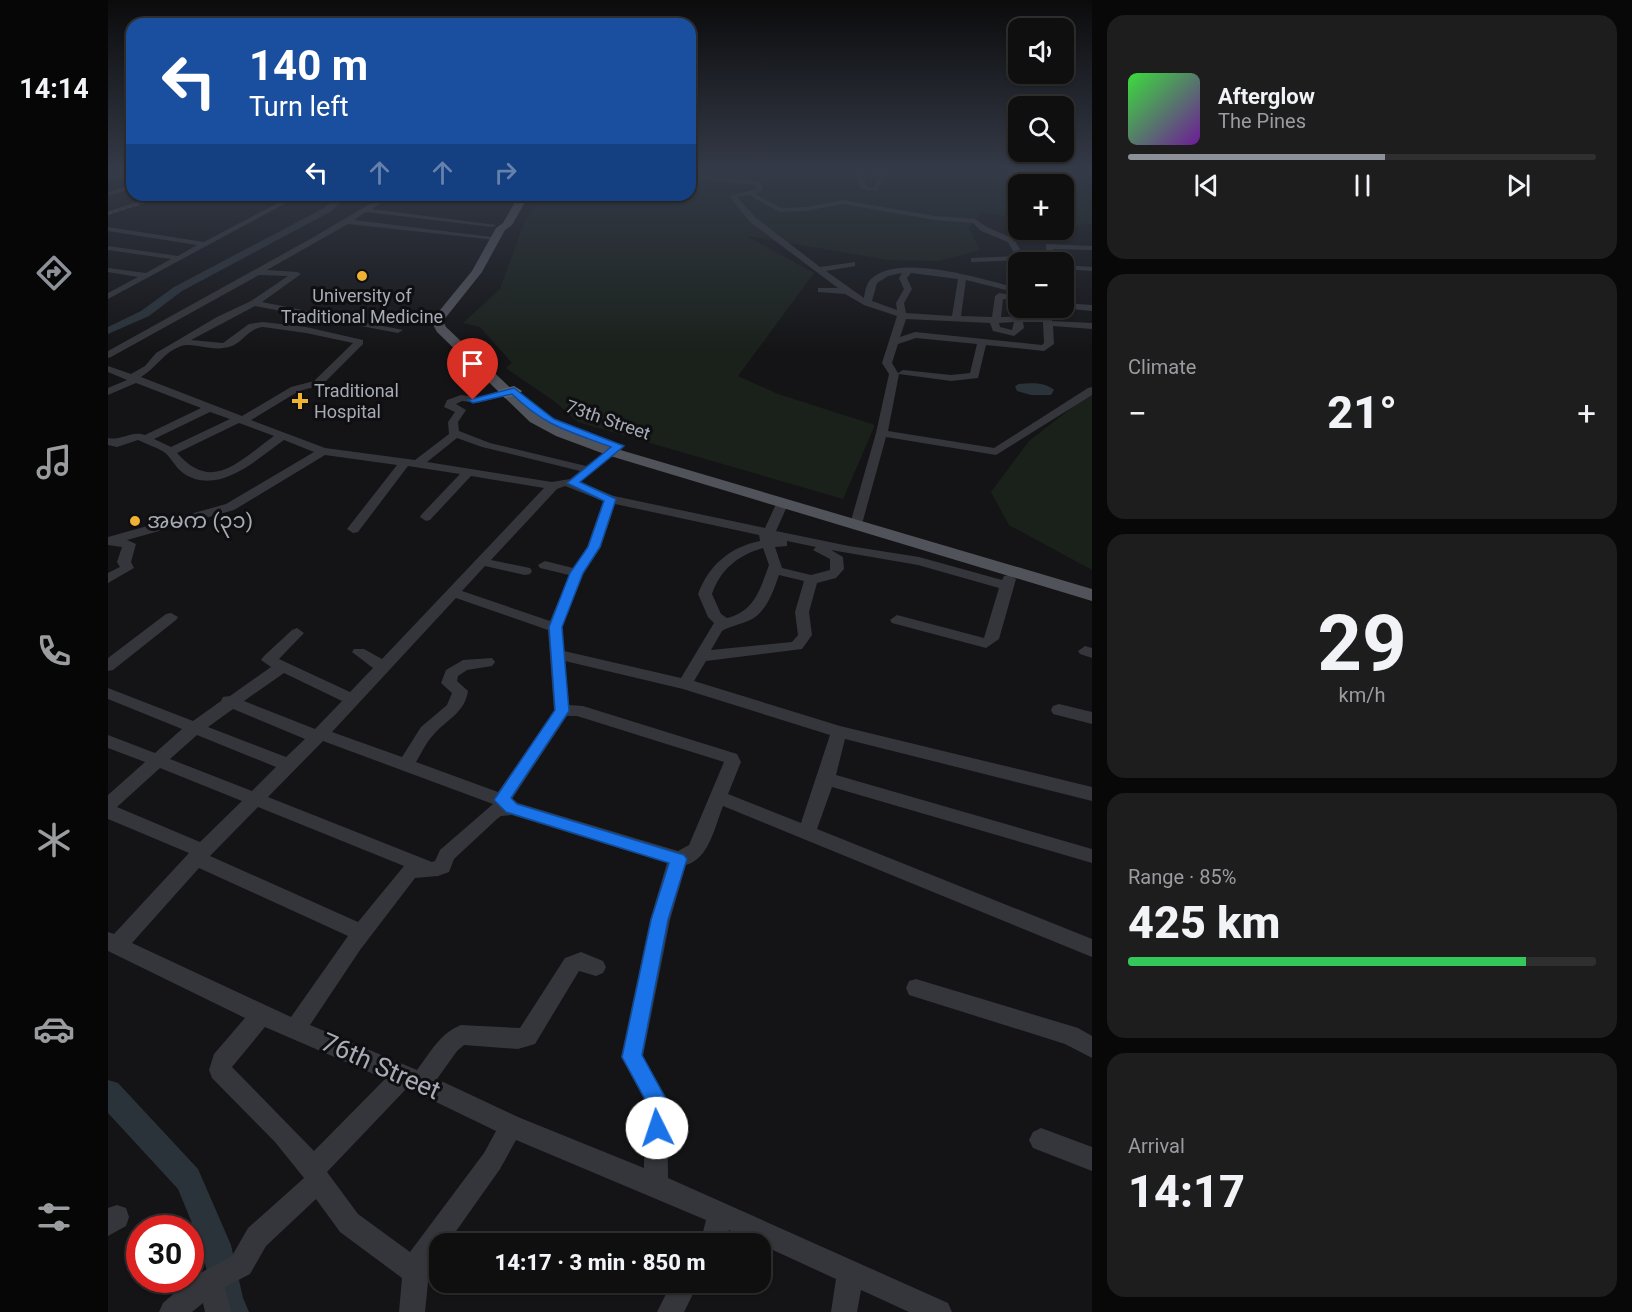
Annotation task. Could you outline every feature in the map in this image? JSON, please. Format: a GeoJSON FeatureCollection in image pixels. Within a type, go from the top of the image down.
{"type":"FeatureCollection","features":[{"type":"Feature","properties":{"kind":"main road","name":"73th Street"},"geometry":{"type":"LineString","coordinates":[[497,230],[477,272],[437,321],[441,329],[510,392],[522,410],[548,427],[783,502],[1092,584]]}},
{"type":"Feature","properties":{"kind":"main road","name":"73th Street"},"geometry":{"type":"LineString","coordinates":[[616,449],[857,521],[926,545],[1092,595]]}},
{"type":"Feature","properties":{"kind":"street"},"geometry":{"type":"LineString","coordinates":[[117,230],[204,244]]}},
{"type":"Feature","properties":{"kind":"street"},"geometry":{"type":"LineString","coordinates":[[108,296],[230,230]]}},
{"type":"Feature","properties":{"kind":"street"},"geometry":{"type":"LineString","coordinates":[[108,355],[331,230]]}},
{"type":"Feature","properties":{"kind":"street"},"geometry":{"type":"LineString","coordinates":[[766,230],[817,270],[867,303],[901,315],[995,320]]}},
{"type":"Feature","properties":{"kind":"street"},"geometry":{"type":"LineString","coordinates":[[993,230],[1013,241],[1019,252]]}},
{"type":"Feature","properties":{"kind":"street"},"geometry":{"type":"LineString","coordinates":[[108,237],[122,231]]}},
{"type":"Feature","properties":{"kind":"street"},"geometry":{"type":"LineString","coordinates":[[1050,252],[1049,246],[1092,248]]}},
{"type":"Feature","properties":{"kind":"street"},"geometry":{"type":"LineString","coordinates":[[108,248],[178,258]]}},
{"type":"Feature","properties":{"kind":"street"},"geometry":{"type":"LineString","coordinates":[[956,318],[961,278],[970,262],[1008,259]]}},
{"type":"Feature","properties":{"kind":"street"},"geometry":{"type":"LineString","coordinates":[[817,270],[852,264]]}},
{"type":"Feature","properties":{"kind":"street"},"geometry":{"type":"LineString","coordinates":[[1074,268],[1092,269]]}},
{"type":"Feature","properties":{"kind":"street"},"geometry":{"type":"LineString","coordinates":[[108,270],[145,275]]}},
{"type":"Feature","properties":{"kind":"street"},"geometry":{"type":"LineString","coordinates":[[857,521],[882,433],[894,374],[887,363],[901,315],[900,303],[908,289],[903,278],[909,270]]}},
{"type":"Feature","properties":{"kind":"street"},"geometry":{"type":"LineString","coordinates":[[867,303],[871,285],[878,278],[909,270],[1008,288]]}},
{"type":"Feature","properties":{"kind":"street"},"geometry":{"type":"LineString","coordinates":[[108,392],[136,378],[149,368],[159,355],[220,318],[254,303],[297,274],[256,272]]}},
{"type":"Feature","properties":{"kind":"street"},"geometry":{"type":"LineString","coordinates":[[821,290],[847,291]]}},
{"type":"Feature","properties":{"kind":"street"},"geometry":{"type":"LineString","coordinates":[[1008,297],[999,296],[995,320],[996,329],[1014,333],[1018,331],[1021,320],[1092,326]]}},
{"type":"Feature","properties":{"kind":"street"},"geometry":{"type":"LineString","coordinates":[[254,303],[398,330]]}},
{"type":"Feature","properties":{"kind":"street"},"geometry":{"type":"LineString","coordinates":[[1074,307],[1092,308]]}},
{"type":"Feature","properties":{"kind":"street"},"geometry":{"type":"LineString","coordinates":[[895,342],[915,335],[1044,348],[1049,344],[1048,318]]}},
{"type":"Feature","properties":{"kind":"street"},"geometry":{"type":"LineString","coordinates":[[169,451],[261,410],[282,408],[326,377],[360,342],[257,324],[246,329],[229,345],[211,346],[183,342]]}},
{"type":"Feature","properties":{"kind":"street"},"geometry":{"type":"LineString","coordinates":[[903,373],[951,378],[974,376],[982,343]]}},
{"type":"Feature","properties":{"kind":"street"},"geometry":{"type":"LineString","coordinates":[[108,369],[323,451],[469,471],[553,486]]}},
{"type":"Feature","properties":{"kind":"street"},"geometry":{"type":"LineString","coordinates":[[882,433],[996,452],[1092,390]]}},
{"type":"Feature","properties":{"kind":"street"},"geometry":{"type":"LineString","coordinates":[[454,434],[453,423],[461,410],[450,407],[451,402],[461,398],[473,400],[510,392]]}},
{"type":"Feature","properties":{"kind":"street"},"geometry":{"type":"LineString","coordinates":[[145,439],[209,408]]}},
{"type":"Feature","properties":{"kind":"street"},"geometry":{"type":"LineString","coordinates":[[353,529],[411,463],[454,434],[589,470]]}},
{"type":"Feature","properties":{"kind":"street"},"geometry":{"type":"LineString","coordinates":[[108,441],[117,444],[137,435],[169,451],[188,471],[208,478],[222,476],[282,436]]}},
{"type":"Feature","properties":{"kind":"street"},"geometry":{"type":"LineString","coordinates":[[572,483],[616,449]]}},
{"type":"Feature","properties":{"kind":"street"},"geometry":{"type":"LineString","coordinates":[[108,541],[236,505],[323,451]]}},
{"type":"Feature","properties":{"kind":"street"},"geometry":{"type":"LineString","coordinates":[[426,517],[469,471]]}},
{"type":"Feature","properties":{"kind":"street"},"geometry":{"type":"LineString","coordinates":[[113,943],[318,736],[553,486],[564,482],[572,483],[610,499],[814,549],[836,557],[839,565],[832,575],[810,579],[774,570]]}},
{"type":"Feature","properties":{"kind":"street"},"geometry":{"type":"LineString","coordinates":[[295,1029],[362,933],[408,873],[418,868],[442,867],[447,855],[491,814],[507,804],[562,711],[555,627],[577,573],[594,547],[610,499]]}},
{"type":"Feature","properties":{"kind":"street"},"geometry":{"type":"LineString","coordinates":[[724,623],[715,617],[705,594],[712,575],[725,561],[766,536],[783,502]]}},
{"type":"Feature","properties":{"kind":"street"},"geometry":{"type":"LineString","coordinates":[[766,536],[919,561],[1007,586]]}},
{"type":"Feature","properties":{"kind":"street"},"geometry":{"type":"LineString","coordinates":[[685,684],[702,656],[710,637],[724,623],[742,618],[754,611],[776,565],[766,536]]}},
{"type":"Feature","properties":{"kind":"street"},"geometry":{"type":"LineString","coordinates":[[108,541],[129,544],[124,562],[127,568],[108,579]]}},
{"type":"Feature","properties":{"kind":"street"},"geometry":{"type":"LineString","coordinates":[[919,561],[926,545]]}},
{"type":"Feature","properties":{"kind":"street"},"geometry":{"type":"LineString","coordinates":[[483,562],[525,571]]}},
{"type":"Feature","properties":{"kind":"street"},"geometry":{"type":"LineString","coordinates":[[545,565],[577,573]]}},
{"type":"Feature","properties":{"kind":"street"},"geometry":{"type":"LineString","coordinates":[[897,621],[986,643],[992,639],[1012,570]]}},
{"type":"Feature","properties":{"kind":"street"},"geometry":{"type":"LineString","coordinates":[[702,656],[798,646],[805,635],[802,612],[809,592],[810,579]]}},
{"type":"Feature","properties":{"kind":"street"},"geometry":{"type":"LineString","coordinates":[[451,592],[555,627]]}},
{"type":"Feature","properties":{"kind":"street"},"geometry":{"type":"LineString","coordinates":[[108,666],[171,617]]}},
{"type":"Feature","properties":{"kind":"street"},"geometry":{"type":"LineString","coordinates":[[297,633],[269,660],[352,699]]}},
{"type":"Feature","properties":{"kind":"street"},"geometry":{"type":"LineString","coordinates":[[359,652],[382,666]]}},
{"type":"Feature","properties":{"kind":"street"},"geometry":{"type":"LineString","coordinates":[[557,654],[685,684],[839,732],[1092,794]]}},
{"type":"Feature","properties":{"kind":"street"},"geometry":{"type":"LineString","coordinates":[[406,765],[427,731],[449,713],[460,697],[460,691],[449,684],[451,674],[463,665],[487,662]]}},
{"type":"Feature","properties":{"kind":"street"},"geometry":{"type":"LineString","coordinates":[[108,805],[193,729],[229,701],[283,666]]}},
{"type":"Feature","properties":{"kind":"street"},"geometry":{"type":"LineString","coordinates":[[108,693],[193,729],[288,765]]}},
{"type":"Feature","properties":{"kind":"street"},"geometry":{"type":"LineString","coordinates":[[229,701],[318,736],[406,765],[507,804],[678,859],[688,857],[696,850],[733,762],[731,758],[577,710],[562,711]]}},
{"type":"Feature","properties":{"kind":"street"},"geometry":{"type":"LineString","coordinates":[[1059,710],[1092,718]]}},
{"type":"Feature","properties":{"kind":"street"},"geometry":{"type":"LineString","coordinates":[[807,832],[826,779],[839,732]]}},
{"type":"Feature","properties":{"kind":"street"},"geometry":{"type":"LineString","coordinates":[[108,741],[431,869]]}},
{"type":"Feature","properties":{"kind":"street"},"geometry":{"type":"LineString","coordinates":[[826,779],[1092,856]]}},
{"type":"Feature","properties":{"kind":"street"},"geometry":{"type":"LineString","coordinates":[[719,797],[1092,948]]}},
{"type":"Feature","properties":{"kind":"street"},"geometry":{"type":"LineString","coordinates":[[108,811],[362,933]]}},
{"type":"Feature","properties":{"kind":"street"},"geometry":{"type":"LineString","coordinates":[[656,1185],[656,1099],[632,1057],[660,920],[678,859]]}},
{"type":"Feature","properties":{"kind":"street","name":"76th Street"},"geometry":{"type":"LineString","coordinates":[[113,943],[261,1015],[412,1079],[511,1126],[721,1213],[850,1274],[939,1312]]}},
{"type":"Feature","properties":{"kind":"street"},"geometry":{"type":"LineString","coordinates":[[172,1312],[202,1286],[218,1287],[241,1265],[257,1237],[271,1221],[449,1044],[461,1035],[518,1039],[527,1037],[572,964],[581,961],[596,967]]}},
{"type":"Feature","properties":{"kind":"street"},"geometry":{"type":"LineString","coordinates":[[916,988],[1070,1035],[1092,1048]]}},
{"type":"Feature","properties":{"kind":"street"},"geometry":{"type":"LineString","coordinates":[[261,1015],[222,1062],[220,1071],[283,1134],[316,1175],[349,1223],[416,1272]]}},
{"type":"Feature","properties":{"kind":"street"},"geometry":{"type":"LineString","coordinates":[[412,1312],[416,1272],[420,1260],[492,1161],[511,1126]]}},
{"type":"Feature","properties":{"kind":"street"},"geometry":{"type":"LineString","coordinates":[[1041,1140],[1092,1159]]}},
{"type":"Feature","properties":{"kind":"street"},"geometry":{"type":"LineString","coordinates":[[715,1233],[721,1213]]}},
{"type":"Feature","properties":{"kind":"street"},"geometry":{"type":"LineString","coordinates":[[844,1312],[850,1274]]}},
{"type":"Feature","properties":{"kind":"street"},"geometry":{"type":"LineString","coordinates":[[670,1312],[680,1293]]}},
{"type":"Feature","properties":{"kind":"shaded area"},"geometry":{"type":"Polygon","coordinates":[[[521,230],[970,230],[980,250],[939,261],[889,260],[747,236],[814,273],[738,376],[778,394],[875,425],[843,499],[578,422],[554,401],[506,368],[512,363],[480,327],[463,323],[500,289],[521,230]]]}},
{"type":"Feature","properties":{"kind":"shaded area"},"geometry":{"type":"Polygon","coordinates":[[[1042,384],[1054,390],[1051,395],[1031,395],[1017,391],[1015,386],[1042,384]]]}},
{"type":"Feature","properties":{"kind":"shaded area"},"geometry":{"type":"Polygon","coordinates":[[[1092,392],[1092,570],[1009,525],[991,492],[1029,441],[1092,392]]]}},
{"type":"Feature","properties":{"kind":"waterway"},"geometry":{"type":"LineString","coordinates":[[108,331],[145,314],[178,289],[289,230]]}},
{"type":"Feature","properties":{"kind":"waterway"},"geometry":{"type":"LineString","coordinates":[[108,1093],[188,1179],[216,1245],[228,1302],[233,1312]]}},
{"type":"Feature","properties":{"kind":"place","name":"University of Traditional Medicine"},"geometry":{"type":"Point","coordinates":[362,276]}},
{"type":"Feature","properties":{"kind":"place","name":"Traditional Hospital"},"geometry":{"type":"Point","coordinates":[300,401]}},
{"type":"Feature","properties":{"kind":"place","name":"အမက (၃၁)"},"geometry":{"type":"Point","coordinates":[135,521]}},
{"type":"Feature","properties":{"kind":"route"},"geometry":{"type":"LineString","coordinates":[[473,400],[514,391],[538,414],[551,421],[619,446],[572,483],[610,499],[594,547],[577,573],[555,627],[562,711],[502,800],[512,808],[678,859],[660,920],[632,1057],[644,1074],[656,1099],[657,1128]]}}]}
